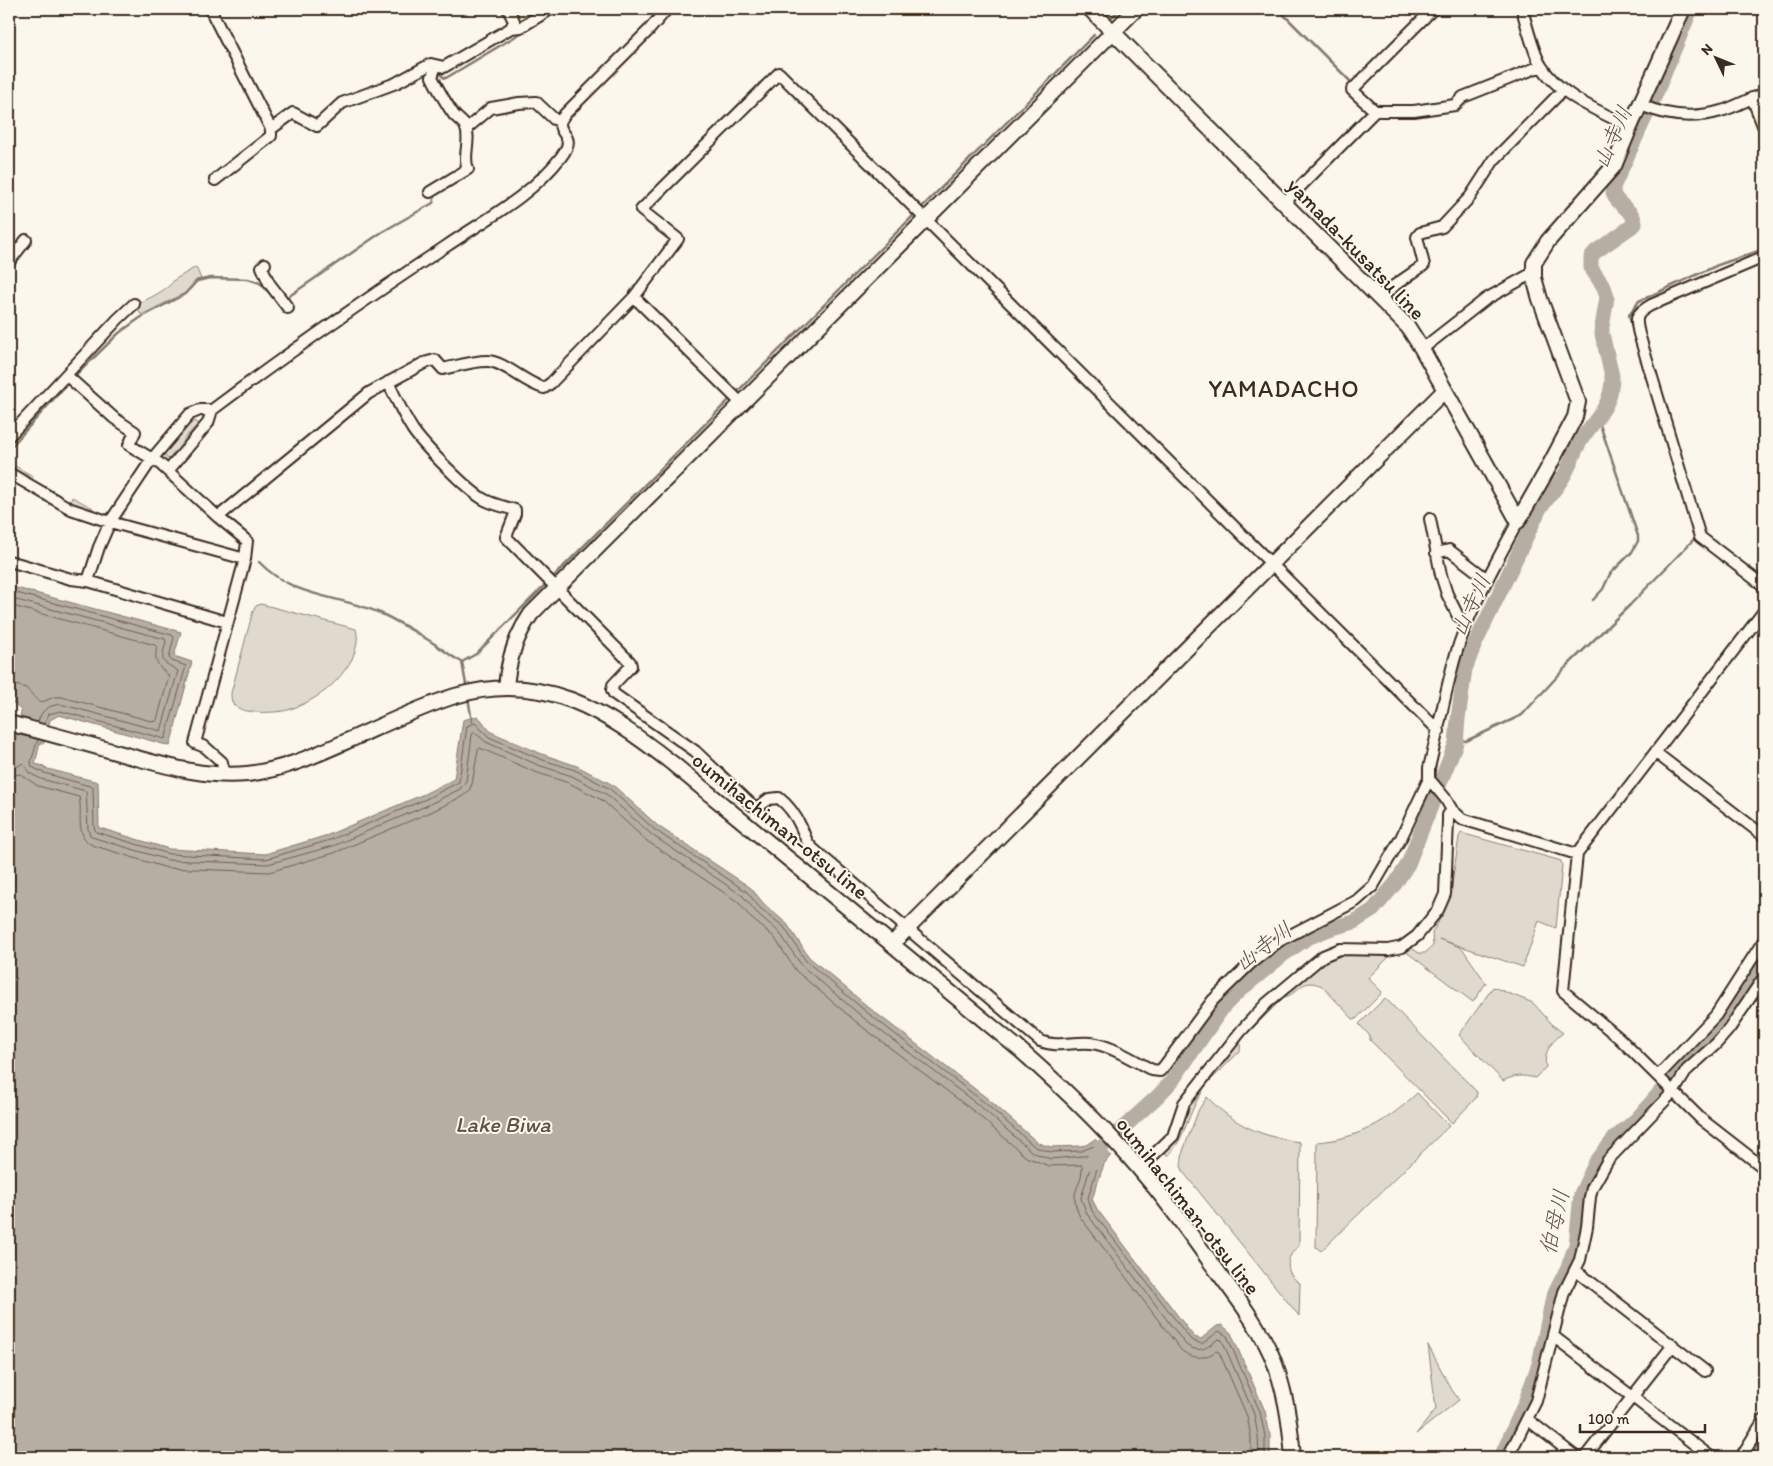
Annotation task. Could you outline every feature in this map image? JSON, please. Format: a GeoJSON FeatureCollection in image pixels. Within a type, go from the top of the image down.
{"type":"FeatureCollection","features":[{"type":"Feature","properties":{"kind":"main road","name":"yamada-kusatsu line"},"geometry":{"type":"LineString","coordinates":[[1090,9],[1408,327],[1518,521]]}},
{"type":"Feature","properties":{"kind":"main road"},"geometry":{"type":"LineString","coordinates":[[506,688],[510,657],[518,635],[550,583],[920,213],[1136,9]]}},
{"type":"Feature","properties":{"kind":"main road"},"geometry":{"type":"LineString","coordinates":[[1518,521],[1575,417],[1578,402],[1554,339],[1533,273],[1534,263],[1548,241],[1614,166],[1683,9]]}},
{"type":"Feature","properties":{"kind":"main road"},"geometry":{"type":"LineString","coordinates":[[892,944],[1444,391]]}},
{"type":"Feature","properties":{"kind":"main road","name":"oumihachiman-otsu line"},"geometry":{"type":"LineString","coordinates":[[13,724],[184,770],[224,775],[261,772],[291,764],[420,708],[467,693],[506,688],[530,690],[554,694],[578,702],[606,715],[628,729],[672,763],[1031,1059],[1103,1128],[1174,1212],[1261,1335],[1274,1363],[1283,1390],[1290,1424],[1293,1457]]}},
{"type":"Feature","properties":{"kind":"street"},"geometry":{"type":"LineString","coordinates":[[210,9],[271,129],[271,136],[215,180]]}},
{"type":"Feature","properties":{"kind":"street"},"geometry":{"type":"LineString","coordinates":[[508,9],[514,22],[511,28]]}},
{"type":"Feature","properties":{"kind":"street"},"geometry":{"type":"LineString","coordinates":[[271,129],[293,113],[317,129],[342,103],[396,83],[431,64],[444,67],[511,28],[521,27],[551,9]]}},
{"type":"Feature","properties":{"kind":"street"},"geometry":{"type":"LineString","coordinates":[[88,581],[99,547],[110,522],[152,459],[190,414],[200,410],[212,410],[364,302],[528,192],[564,154],[568,142],[567,136],[560,126],[560,121],[565,114],[650,30],[667,9]]}},
{"type":"Feature","properties":{"kind":"street"},"geometry":{"type":"LineString","coordinates":[[1375,111],[1352,90],[1433,9]]}},
{"type":"Feature","properties":{"kind":"street"},"geometry":{"type":"LineString","coordinates":[[1522,9],[1541,66],[1563,90],[1630,127]]}},
{"type":"Feature","properties":{"kind":"street"},"geometry":{"type":"LineString","coordinates":[[430,192],[468,169],[465,159],[467,133],[465,125],[454,114],[435,84],[432,77],[436,66]]}},
{"type":"Feature","properties":{"kind":"street"},"geometry":{"type":"LineString","coordinates":[[1284,203],[1375,111],[1414,110],[1455,105],[1463,97],[1541,66]]}},
{"type":"Feature","properties":{"kind":"street"},"geometry":{"type":"LineString","coordinates":[[218,517],[369,393],[424,363],[435,360],[443,369],[488,361],[508,369],[534,386],[544,388],[634,297],[678,239],[641,210],[779,73],[1439,731]]}},
{"type":"Feature","properties":{"kind":"street"},"geometry":{"type":"LineString","coordinates":[[1380,300],[1395,285],[1424,265],[1418,235],[1442,227],[1470,197],[1494,160],[1563,90]]}},
{"type":"Feature","properties":{"kind":"street"},"geometry":{"type":"LineString","coordinates":[[1641,105],[1657,112],[1692,116],[1722,111],[1764,94]]}},
{"type":"Feature","properties":{"kind":"street"},"geometry":{"type":"LineString","coordinates":[[1752,98],[1764,128]]}},
{"type":"Feature","properties":{"kind":"street"},"geometry":{"type":"LineString","coordinates":[[466,129],[492,108],[519,103],[536,102],[554,119],[560,121]]}},
{"type":"Feature","properties":{"kind":"street"},"geometry":{"type":"LineString","coordinates":[[9,262],[26,240]]}},
{"type":"Feature","properties":{"kind":"street"},"geometry":{"type":"LineString","coordinates":[[1764,257],[1651,305],[1640,312],[1636,321],[1700,537],[1764,586]]}},
{"type":"Feature","properties":{"kind":"street"},"geometry":{"type":"LineString","coordinates":[[265,264],[262,267],[269,283],[288,308]]}},
{"type":"Feature","properties":{"kind":"street"},"geometry":{"type":"LineString","coordinates":[[1422,350],[1486,299],[1533,273]]}},
{"type":"Feature","properties":{"kind":"street"},"geometry":{"type":"LineString","coordinates":[[634,297],[736,398]]}},
{"type":"Feature","properties":{"kind":"street"},"geometry":{"type":"LineString","coordinates":[[9,436],[134,304]]}},
{"type":"Feature","properties":{"kind":"street"},"geometry":{"type":"LineString","coordinates":[[66,375],[114,418],[135,432],[130,445],[168,471],[247,541],[245,559],[195,743],[205,747],[222,762],[224,775]]}},
{"type":"Feature","properties":{"kind":"street"},"geometry":{"type":"LineString","coordinates":[[388,382],[406,418],[419,438],[456,476],[483,499],[515,510],[506,537],[630,662],[631,666],[613,685],[612,690],[614,694],[695,751],[752,805],[758,807],[769,798],[779,798],[794,815],[802,828],[806,842],[812,848],[1040,1041],[1046,1044],[1094,1043],[1152,1070],[1160,1071],[1213,1000],[1251,963],[1279,941],[1356,901],[1373,886],[1431,781]]}},
{"type":"Feature","properties":{"kind":"street"},"geometry":{"type":"LineString","coordinates":[[168,471],[208,423],[212,410]]}},
{"type":"Feature","properties":{"kind":"street"},"geometry":{"type":"LineString","coordinates":[[9,472],[71,510],[245,559]]}},
{"type":"Feature","properties":{"kind":"street"},"geometry":{"type":"LineString","coordinates":[[1430,519],[1436,553],[1447,594],[1458,616],[1468,621]]}},
{"type":"Feature","properties":{"kind":"street"},"geometry":{"type":"LineString","coordinates":[[1518,521],[1487,579],[1468,621],[1456,656],[1429,768],[1431,781],[1452,810],[1462,819],[1577,854]]}},
{"type":"Feature","properties":{"kind":"street"},"geometry":{"type":"LineString","coordinates":[[1436,553],[1449,550],[1487,579]]}},
{"type":"Feature","properties":{"kind":"street"},"geometry":{"type":"LineString","coordinates":[[9,561],[70,579],[88,581],[227,622]]}},
{"type":"Feature","properties":{"kind":"street"},"geometry":{"type":"LineString","coordinates":[[1764,611],[1577,854],[1563,991],[1618,1037],[1701,1118],[1764,1168]]}},
{"type":"Feature","properties":{"kind":"street"},"geometry":{"type":"LineString","coordinates":[[1656,753],[1763,832]]}},
{"type":"Feature","properties":{"kind":"street"},"geometry":{"type":"LineString","coordinates":[[1139,1169],[1174,1136],[1184,1104],[1241,1031],[1267,1003],[1323,956],[1340,949],[1388,950],[1402,947],[1417,936],[1438,910],[1445,894],[1448,815],[1452,810]]}},
{"type":"Feature","properties":{"kind":"street"},"geometry":{"type":"LineString","coordinates":[[1658,1076],[1716,1015],[1764,940]]}},
{"type":"Feature","properties":{"kind":"street"},"geometry":{"type":"LineString","coordinates":[[1508,1457],[1536,1401],[1564,1292],[1576,1270],[1587,1227],[1592,1188],[1608,1160],[1674,1091],[1687,1070],[1716,1044],[1729,1029],[1764,977]]}},
{"type":"Feature","properties":{"kind":"street"},"geometry":{"type":"LineString","coordinates":[[1576,1270],[1705,1371]]}},
{"type":"Feature","properties":{"kind":"street"},"geometry":{"type":"LineString","coordinates":[[1553,1336],[1711,1457]]}},
{"type":"Feature","properties":{"kind":"street"},"geometry":{"type":"LineString","coordinates":[[1586,1457],[1673,1345]]}},
{"type":"Feature","properties":{"kind":"street"},"geometry":{"type":"LineString","coordinates":[[1527,1419],[1576,1457]]}},
{"type":"Feature","properties":{"kind":"street"},"geometry":{"type":"LineString","coordinates":[[1741,1457],[1764,1420]]}},
{"type":"Feature","properties":{"kind":"shaded area"},"geometry":{"type":"Polygon","coordinates":[[[196,267],[201,279],[196,280],[185,293],[141,315],[136,305],[163,291],[174,280],[196,267]]]}},
{"type":"Feature","properties":{"kind":"shaded area"},"geometry":{"type":"Polygon","coordinates":[[[195,421],[198,423],[184,439],[184,447],[172,460],[166,458],[164,453],[166,450],[186,426],[195,421]]]}},
{"type":"Feature","properties":{"kind":"shaded area"},"geometry":{"type":"Polygon","coordinates":[[[13,465],[33,476],[31,481],[14,470],[13,465]]]}},
{"type":"Feature","properties":{"kind":"shaded area"},"geometry":{"type":"Polygon","coordinates":[[[72,497],[93,508],[91,511],[71,504],[72,497]]]}},
{"type":"Feature","properties":{"kind":"shaded area"},"geometry":{"type":"Polygon","coordinates":[[[261,604],[356,629],[357,641],[355,652],[341,676],[332,685],[306,703],[288,710],[250,712],[237,708],[231,700],[231,693],[253,611],[256,606],[261,604]]]}},
{"type":"Feature","properties":{"kind":"shaded area"},"geometry":{"type":"Polygon","coordinates":[[[1461,833],[1558,860],[1561,861],[1562,865],[1556,928],[1539,921],[1523,967],[1439,939],[1462,948],[1486,983],[1473,1002],[1405,951],[1410,947],[1419,953],[1425,953],[1433,946],[1432,933],[1450,897],[1461,833]]]}},
{"type":"Feature","properties":{"kind":"shaded area"},"geometry":{"type":"Polygon","coordinates":[[[1347,952],[1390,956],[1368,978],[1382,992],[1381,994],[1356,1019],[1353,1019],[1322,986],[1309,983],[1300,987],[1289,996],[1284,997],[1241,1040],[1240,1051],[1202,1089],[1203,1091],[1179,1141],[1168,1156],[1165,1152],[1178,1139],[1189,1105],[1236,1043],[1262,1015],[1327,958],[1347,952]]]}},
{"type":"Feature","properties":{"kind":"shaded area"},"geometry":{"type":"Polygon","coordinates":[[[1493,987],[1533,1003],[1563,1033],[1549,1047],[1545,1062],[1546,1067],[1535,1078],[1519,1076],[1503,1081],[1459,1035],[1493,987]]]}},
{"type":"Feature","properties":{"kind":"shaded area"},"geometry":{"type":"Polygon","coordinates":[[[1385,998],[1477,1092],[1476,1098],[1452,1123],[1370,1040],[1370,1036],[1359,1024],[1385,998]]]}},
{"type":"Feature","properties":{"kind":"shaded area"},"geometry":{"type":"Polygon","coordinates":[[[1417,1093],[1449,1126],[1321,1251],[1316,1247],[1317,1142],[1346,1137],[1372,1127],[1395,1112],[1417,1093]]]}},
{"type":"Feature","properties":{"kind":"shaded area"},"geometry":{"type":"Polygon","coordinates":[[[1207,1097],[1217,1107],[1249,1128],[1273,1137],[1300,1142],[1299,1246],[1291,1255],[1288,1265],[1291,1275],[1300,1283],[1299,1316],[1184,1173],[1181,1166],[1183,1151],[1199,1109],[1207,1097]]]}},
{"type":"Feature","properties":{"kind":"shaded area"},"geometry":{"type":"Polygon","coordinates":[[[1428,1345],[1459,1400],[1416,1434],[1436,1409],[1428,1345]]]}},
{"type":"Feature","properties":{"kind":"water","name":"Lake Biwa"},"geometry":{"type":"Polygon","coordinates":[[[9,586],[181,632],[174,656],[192,662],[170,746],[59,715],[50,720],[44,743],[40,743],[35,764],[98,782],[99,828],[169,849],[265,854],[328,835],[424,794],[454,779],[463,720],[478,716],[491,732],[542,754],[577,766],[613,785],[658,826],[751,888],[764,904],[787,924],[809,957],[872,1010],[988,1099],[1038,1143],[1051,1147],[1080,1146],[1086,1145],[1095,1139],[1111,1155],[1104,1164],[1092,1199],[1097,1209],[1194,1337],[1201,1339],[1217,1326],[1222,1325],[1231,1333],[1265,1411],[1270,1435],[1270,1457],[9,1457],[9,757],[12,757],[21,710],[16,704],[9,702],[9,586]]]}},
{"type":"Feature","properties":{"kind":"waterway"},"geometry":{"type":"LineString","coordinates":[[1111,18],[1120,9]]}},
{"type":"Feature","properties":{"kind":"waterway"},"geometry":{"type":"LineString","coordinates":[[1278,9],[1353,84]]}},
{"type":"Feature","properties":{"kind":"waterway","name":"山寺川"},"geometry":{"type":"LineString","coordinates":[[1092,1163],[1102,1147],[1172,1081],[1223,1007],[1239,991],[1284,954],[1307,938],[1354,922],[1373,910],[1395,884],[1408,864],[1456,743],[1465,669],[1474,646],[1540,508],[1567,470],[1580,442],[1602,412],[1609,397],[1612,376],[1602,334],[1607,297],[1604,287],[1591,268],[1591,257],[1595,252],[1635,224],[1631,214],[1615,198],[1613,187],[1653,100],[1691,9]]}},
{"type":"Feature","properties":{"kind":"waterway"},"geometry":{"type":"LineString","coordinates":[[437,76],[440,72],[446,78],[526,30]]}},
{"type":"Feature","properties":{"kind":"waterway"},"geometry":{"type":"LineString","coordinates":[[920,209],[1094,35]]}},
{"type":"Feature","properties":{"kind":"waterway"},"geometry":{"type":"LineString","coordinates":[[445,91],[463,117]]}},
{"type":"Feature","properties":{"kind":"waterway"},"geometry":{"type":"LineString","coordinates":[[285,299],[382,232],[433,203],[436,192]]}},
{"type":"Feature","properties":{"kind":"waterway"},"geometry":{"type":"LineString","coordinates":[[736,393],[916,213]]}},
{"type":"Feature","properties":{"kind":"waterway"},"geometry":{"type":"LineString","coordinates":[[1632,327],[1629,315],[1639,301],[1718,265],[1764,249]]}},
{"type":"Feature","properties":{"kind":"waterway"},"geometry":{"type":"LineString","coordinates":[[74,377],[119,333],[140,318],[185,294],[197,281],[210,278],[248,279],[260,283],[279,303]]}},
{"type":"Feature","properties":{"kind":"waterway"},"geometry":{"type":"LineString","coordinates":[[1646,373],[1671,456]]}},
{"type":"Feature","properties":{"kind":"waterway"},"geometry":{"type":"LineString","coordinates":[[9,449],[70,381]]}},
{"type":"Feature","properties":{"kind":"waterway"},"geometry":{"type":"LineString","coordinates":[[551,579],[732,397]]}},
{"type":"Feature","properties":{"kind":"waterway"},"geometry":{"type":"LineString","coordinates":[[1593,600],[1603,589],[1610,574],[1632,552],[1638,541],[1638,536],[1598,419]]}},
{"type":"Feature","properties":{"kind":"waterway"},"geometry":{"type":"LineString","coordinates":[[1456,740],[1466,741],[1522,715],[1566,667],[1695,538],[1694,533]]}},
{"type":"Feature","properties":{"kind":"waterway"},"geometry":{"type":"LineString","coordinates":[[259,562],[273,574],[301,589],[380,613],[462,662]]}},
{"type":"Feature","properties":{"kind":"waterway"},"geometry":{"type":"LineString","coordinates":[[462,662],[476,654],[547,583]]}},
{"type":"Feature","properties":{"kind":"waterway"},"geometry":{"type":"LineString","coordinates":[[462,662],[467,690]]}},
{"type":"Feature","properties":{"kind":"waterway"},"geometry":{"type":"LineString","coordinates":[[468,697],[472,722]]}},
{"type":"Feature","properties":{"kind":"waterway","name":"伯母川"},"geometry":{"type":"LineString","coordinates":[[1501,1457],[1525,1403],[1539,1364],[1553,1297],[1568,1267],[1576,1245],[1581,1194],[1596,1162],[1614,1139],[1637,1119],[1680,1065],[1723,1022],[1764,960]]}},
{"type":"Feature","properties":{"kind":"waterway"},"geometry":{"type":"LineString","coordinates":[[1750,1457],[1764,1434]]}},
{"type":"Feature","properties":{"kind":"district","name":"YAMADACHO"},"geometry":{"type":"Point","coordinates":[1284,389]}}]}
